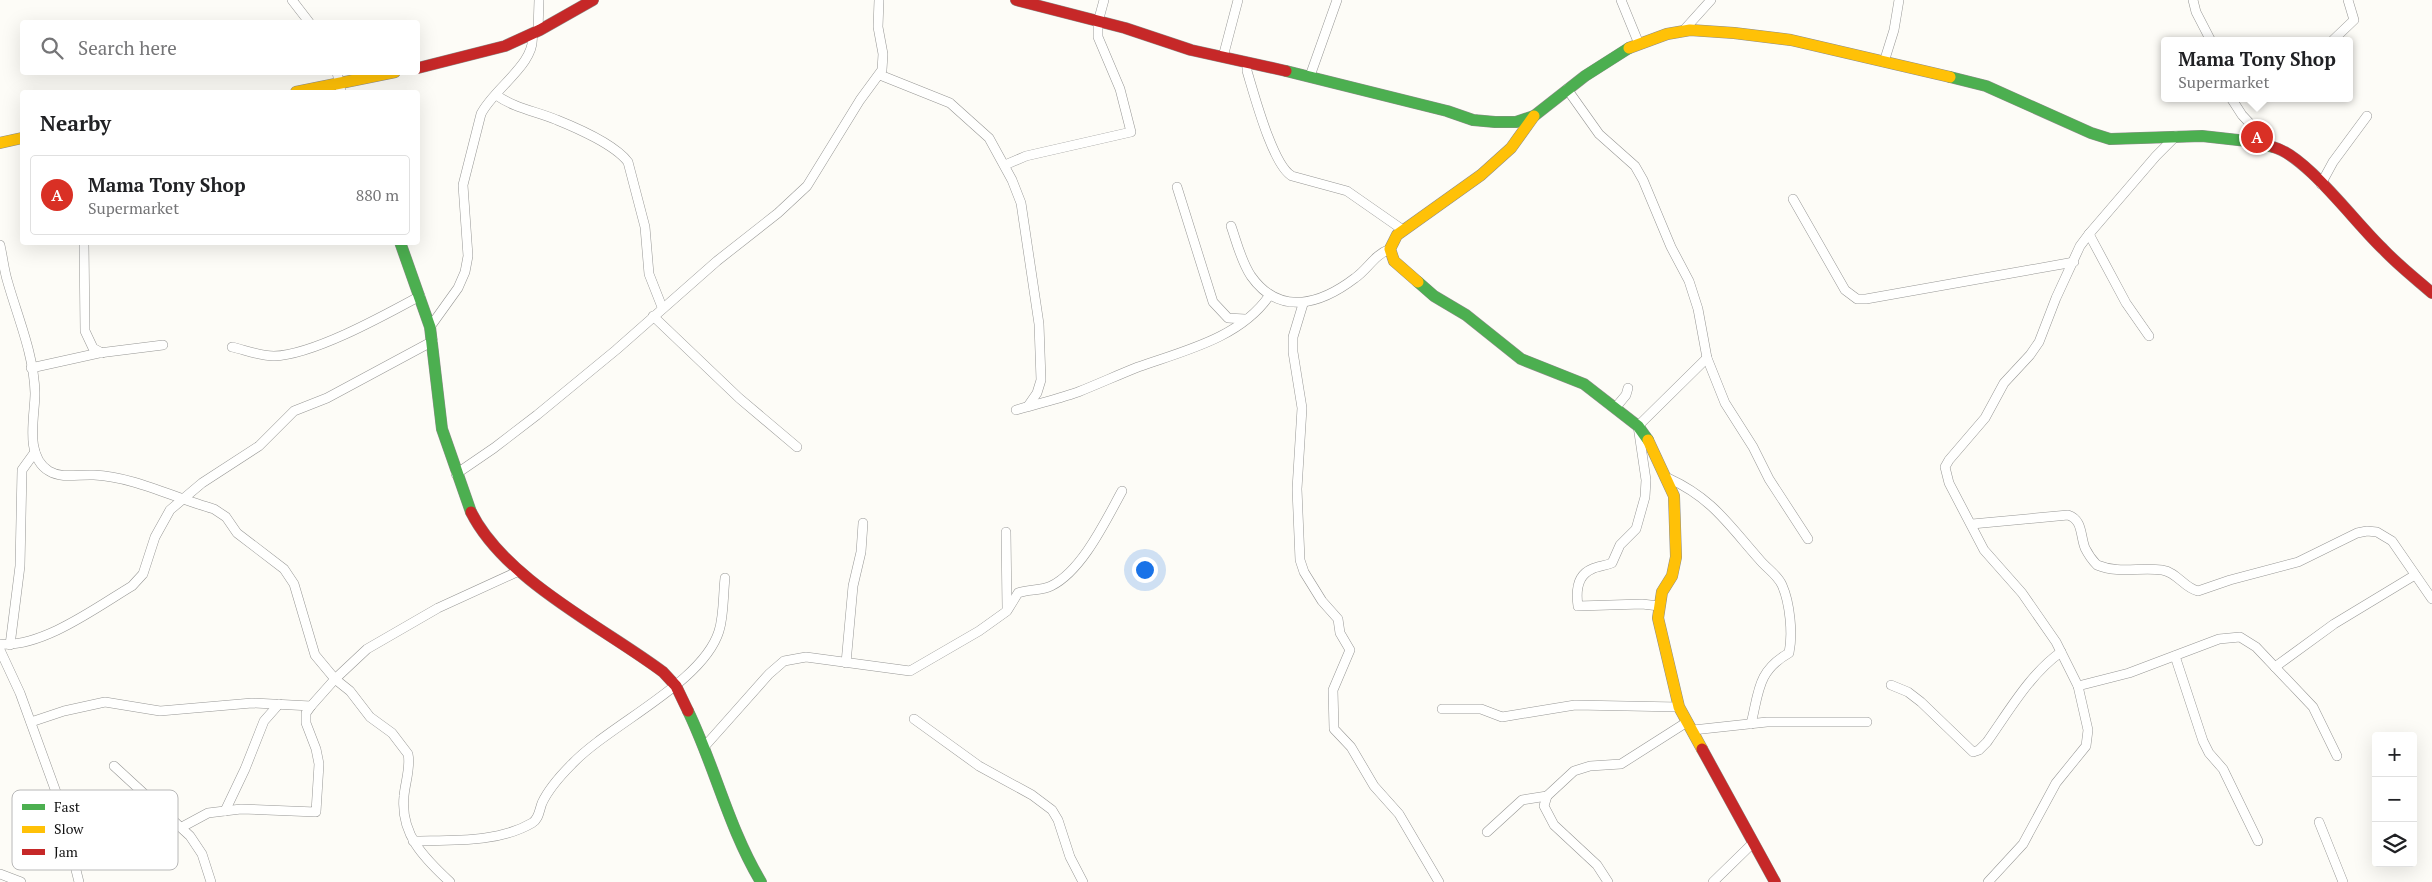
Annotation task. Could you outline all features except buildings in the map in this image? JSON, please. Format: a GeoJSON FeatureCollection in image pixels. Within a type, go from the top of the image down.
{"type":"FeatureCollection","features":[{"type":"Feature","properties":{"kind":"street"},"geometry":{"type":"LineString","coordinates":[[292,0],[307,20]]}},
{"type":"Feature","properties":{"kind":"street"},"geometry":{"type":"LineString","coordinates":[[430,327],[458,288],[465,272],[468,256],[463,185],[482,114],[486,105],[533,47],[538,0]]}},
{"type":"Feature","properties":{"kind":"street"},"geometry":{"type":"LineString","coordinates":[[420,68],[474,55],[535,33],[593,0]]}},
{"type":"Feature","properties":{"kind":"street"},"geometry":{"type":"LineString","coordinates":[[456,474],[537,415],[662,307],[778,213],[807,186],[860,100],[880,75],[883,64],[878,27],[879,0]]}},
{"type":"Feature","properties":{"kind":"street"},"geometry":{"type":"LineString","coordinates":[[1016,0],[1125,28],[1191,50],[1310,76],[1447,111],[1473,120],[1516,122],[1534,116]]}},
{"type":"Feature","properties":{"kind":"street"},"geometry":{"type":"LineString","coordinates":[[1005,165],[1026,156],[1131,132],[1120,89],[1098,37],[1098,22],[1104,0]]}},
{"type":"Feature","properties":{"kind":"street"},"geometry":{"type":"LineString","coordinates":[[1223,57],[1238,0]]}},
{"type":"Feature","properties":{"kind":"street"},"geometry":{"type":"LineString","coordinates":[[1310,76],[1337,0]]}},
{"type":"Feature","properties":{"kind":"street"},"geometry":{"type":"LineString","coordinates":[[1621,0],[1639,44]]}},
{"type":"Feature","properties":{"kind":"street"},"geometry":{"type":"LineString","coordinates":[[1683,31],[1711,0]]}},
{"type":"Feature","properties":{"kind":"street"},"geometry":{"type":"LineString","coordinates":[[1884,62],[1894,30],[1899,0]]}},
{"type":"Feature","properties":{"kind":"street"},"geometry":{"type":"LineString","coordinates":[[2193,0],[2196,12],[2209,37]]}},
{"type":"Feature","properties":{"kind":"street"},"geometry":{"type":"LineString","coordinates":[[2336,37],[2355,18],[2348,0]]}},
{"type":"Feature","properties":{"kind":"street"},"geometry":{"type":"LineString","coordinates":[[1775,882],[1679,707],[1661,634],[1658,606],[1662,592],[1672,576],[1676,557],[1674,496],[1668,478],[1638,426],[1616,407],[1584,384],[1521,359],[1466,315],[1434,296],[1394,261],[1390,249],[1393,241],[1403,230],[1481,176],[1511,148],[1534,116],[1568,89],[1617,55],[1639,44],[1683,31],[1734,33],[1791,40],[1986,86],[2090,133],[2110,139],[2133,140],[2176,136],[2202,136],[2270,145],[2293,155],[2382,248],[2432,293]]}},
{"type":"Feature","properties":{"kind":"street"},"geometry":{"type":"LineString","coordinates":[[1247,62],[1247,71],[1266,135],[1285,172],[1292,176],[1347,191],[1403,230]]}},
{"type":"Feature","properties":{"kind":"street"},"geometry":{"type":"LineString","coordinates":[[306,90],[380,75]]}},
{"type":"Feature","properties":{"kind":"street"},"geometry":{"type":"LineString","coordinates":[[880,75],[950,103],[989,138],[1005,165],[1021,203],[1039,324],[1041,380],[1037,393],[1028,406]]}},
{"type":"Feature","properties":{"kind":"street"},"geometry":{"type":"LineString","coordinates":[[1568,89],[1599,134],[1635,166],[1643,180],[1671,247],[1689,281],[1698,309],[1707,358],[1732,416],[1753,447],[1769,479],[1808,539]]}},
{"type":"Feature","properties":{"kind":"street"},"geometry":{"type":"LineString","coordinates":[[496,95],[509,104],[557,120],[623,155],[628,162],[645,227],[649,274],[662,307]]}},
{"type":"Feature","properties":{"kind":"street"},"geometry":{"type":"LineString","coordinates":[[2233,102],[2242,116],[2270,145]]}},
{"type":"Feature","properties":{"kind":"street"},"geometry":{"type":"LineString","coordinates":[[2321,184],[2333,162],[2367,116]]}},
{"type":"Feature","properties":{"kind":"street"},"geometry":{"type":"LineString","coordinates":[[1988,882],[2023,844],[2056,783],[2086,746],[2088,730],[2078,686],[2047,625],[1984,550],[1949,483],[1945,467],[1985,418],[2004,383],[2030,355],[2039,342],[2056,298],[2080,246],[2088,234],[2156,156],[2176,136]]}},
{"type":"Feature","properties":{"kind":"street"},"geometry":{"type":"LineString","coordinates":[[0,143],[20,138]]}},
{"type":"Feature","properties":{"kind":"street"},"geometry":{"type":"LineString","coordinates":[[1177,187],[1213,302],[1228,318],[1245,319]]}},
{"type":"Feature","properties":{"kind":"street"},"geometry":{"type":"LineString","coordinates":[[1793,199],[1846,290],[1857,299],[2074,262]]}},
{"type":"Feature","properties":{"kind":"street"},"geometry":{"type":"LineString","coordinates":[[1231,226],[1250,275],[1269,296],[1303,304],[1354,280],[1377,256],[1390,249]]}},
{"type":"Feature","properties":{"kind":"street"},"geometry":{"type":"LineString","coordinates":[[2088,234],[2126,303],[2149,336]]}},
{"type":"Feature","properties":{"kind":"street"},"geometry":{"type":"LineString","coordinates":[[84,245],[85,331],[89,342],[102,353]]}},
{"type":"Feature","properties":{"kind":"street"},"geometry":{"type":"LineString","coordinates":[[401,245],[430,327],[440,419],[456,474],[477,522],[505,558],[519,571],[578,614],[632,649],[663,672],[676,686],[705,746],[745,856],[761,882]]}},
{"type":"Feature","properties":{"kind":"street"},"geometry":{"type":"LineString","coordinates":[[0,246],[7,281],[22,327],[31,368],[35,391],[33,422],[35,452],[44,467],[54,473],[108,476],[222,514],[237,534],[284,569],[294,584],[315,655],[335,679],[350,691],[376,724],[392,733],[408,754],[404,815],[408,831],[413,841],[437,871],[450,882]]}},
{"type":"Feature","properties":{"kind":"street"},"geometry":{"type":"LineString","coordinates":[[232,347],[264,355],[286,354],[320,344],[372,321],[420,296]]}},
{"type":"Feature","properties":{"kind":"street"},"geometry":{"type":"LineString","coordinates":[[1016,410],[1077,392],[1139,367],[1184,353],[1254,313],[1269,296]]}},
{"type":"Feature","properties":{"kind":"street"},"geometry":{"type":"LineString","coordinates":[[1303,304],[1293,337],[1293,352],[1302,413],[1298,472],[1300,560],[1304,572],[1322,601],[1338,619],[1340,633],[1350,650],[1332,690],[1334,729],[1351,747],[1374,786],[1399,814],[1439,882]]}},
{"type":"Feature","properties":{"kind":"street"},"geometry":{"type":"LineString","coordinates":[[653,316],[739,398],[797,447]]}},
{"type":"Feature","properties":{"kind":"street"},"geometry":{"type":"LineString","coordinates":[[0,644],[10,645],[44,637],[132,586],[143,574],[161,524],[170,510],[202,483],[260,446],[294,411],[327,398],[433,341]]}},
{"type":"Feature","properties":{"kind":"street"},"geometry":{"type":"LineString","coordinates":[[31,368],[102,353],[163,344]]}},
{"type":"Feature","properties":{"kind":"street"},"geometry":{"type":"LineString","coordinates":[[1638,426],[1707,358]]}},
{"type":"Feature","properties":{"kind":"street"},"geometry":{"type":"LineString","coordinates":[[1616,407],[1626,395],[1628,388]]}},
{"type":"Feature","properties":{"kind":"street"},"geometry":{"type":"LineString","coordinates":[[1638,426],[1646,480],[1645,497],[1636,529],[1620,545],[1612,563],[1592,569],[1584,575],[1579,582],[1578,606],[1642,604],[1658,606]]}},
{"type":"Feature","properties":{"kind":"street"},"geometry":{"type":"LineString","coordinates":[[10,645],[20,566],[22,470],[35,452]]}},
{"type":"Feature","properties":{"kind":"street"},"geometry":{"type":"LineString","coordinates":[[1668,478],[1690,490],[1717,509],[1778,579],[1785,593],[1790,630],[1789,653],[1772,663],[1767,670],[1760,686],[1751,724]]}},
{"type":"Feature","properties":{"kind":"street"},"geometry":{"type":"LineString","coordinates":[[705,746],[769,674],[784,661],[806,657],[910,671],[979,631],[1006,611],[1018,593],[1050,587],[1061,580],[1095,538],[1122,491]]}},
{"type":"Feature","properties":{"kind":"street"},"geometry":{"type":"LineString","coordinates":[[1972,524],[2068,514],[2075,517],[2079,523],[2085,548],[2097,565],[2124,571],[2162,570],[2173,574],[2189,587],[2198,591],[2237,578],[2298,562],[2357,533],[2377,532],[2392,541],[2432,599]]}},
{"type":"Feature","properties":{"kind":"street"},"geometry":{"type":"LineString","coordinates":[[846,663],[853,586],[861,552],[863,523]]}},
{"type":"Feature","properties":{"kind":"street"},"geometry":{"type":"LineString","coordinates":[[1006,532],[1006,611]]}},
{"type":"Feature","properties":{"kind":"street"},"geometry":{"type":"LineString","coordinates":[[182,827],[208,813],[242,809],[316,812],[319,764],[316,749],[306,723],[306,714],[311,706],[335,679],[367,649],[420,618],[519,571]]}},
{"type":"Feature","properties":{"kind":"street"},"geometry":{"type":"LineString","coordinates":[[2275,667],[2334,624],[2414,575]]}},
{"type":"Feature","properties":{"kind":"street"},"geometry":{"type":"LineString","coordinates":[[413,841],[479,840],[530,824],[536,820],[547,793],[573,762],[630,717],[676,686],[704,657],[719,632],[725,578]]}},
{"type":"Feature","properties":{"kind":"street"},"geometry":{"type":"LineString","coordinates":[[2078,686],[2129,673],[2219,639],[2236,636],[2247,640],[2313,707],[2337,756]]}},
{"type":"Feature","properties":{"kind":"street"},"geometry":{"type":"LineString","coordinates":[[0,650],[13,674],[55,790]]}},
{"type":"Feature","properties":{"kind":"street"},"geometry":{"type":"LineString","coordinates":[[1891,685],[1908,692],[1921,702],[1972,752],[1979,750],[1987,742],[2034,678],[2061,652]]}},
{"type":"Feature","properties":{"kind":"street"},"geometry":{"type":"LineString","coordinates":[[2175,656],[2203,741],[2209,753],[2223,769],[2258,841]]}},
{"type":"Feature","properties":{"kind":"street"},"geometry":{"type":"LineString","coordinates":[[31,722],[64,711],[105,702],[166,711],[228,704],[311,706]]}},
{"type":"Feature","properties":{"kind":"street"},"geometry":{"type":"LineString","coordinates":[[225,811],[245,769],[264,721],[279,704]]}},
{"type":"Feature","properties":{"kind":"street"},"geometry":{"type":"LineString","coordinates":[[1442,709],[1481,709],[1502,717],[1568,706],[1679,707]]}},
{"type":"Feature","properties":{"kind":"street"},"geometry":{"type":"LineString","coordinates":[[914,719],[979,766],[1032,795],[1052,810],[1058,820],[1070,857],[1082,882]]}},
{"type":"Feature","properties":{"kind":"street"},"geometry":{"type":"LineString","coordinates":[[1608,882],[1596,865],[1554,825],[1544,806],[1547,796],[1574,771],[1590,766],[1622,764],[1690,726],[1801,721],[1867,722]]}},
{"type":"Feature","properties":{"kind":"street"},"geometry":{"type":"LineString","coordinates":[[114,766],[141,790]]}},
{"type":"Feature","properties":{"kind":"street"},"geometry":{"type":"LineString","coordinates":[[1487,832],[1522,800],[1547,796]]}},
{"type":"Feature","properties":{"kind":"street"},"geometry":{"type":"LineString","coordinates":[[2319,822],[2343,882]]}},
{"type":"Feature","properties":{"kind":"street"},"geometry":{"type":"LineString","coordinates":[[178,823],[202,854],[211,882]]}},
{"type":"Feature","properties":{"kind":"street"},"geometry":{"type":"LineString","coordinates":[[1713,882],[1753,843]]}},
{"type":"Feature","properties":{"kind":"street"},"geometry":{"type":"LineString","coordinates":[[0,874],[21,882]]}},
{"type":"Feature","properties":{"kind":"traffic: fast"},"geometry":{"type":"LineString","coordinates":[[1286,71],[1447,111],[1473,120],[1516,122],[1534,116],[1585,76],[1629,48]]}},
{"type":"Feature","properties":{"kind":"traffic: fast"},"geometry":{"type":"LineString","coordinates":[[1950,77],[1986,86],[2091,133],[2110,139],[2202,136],[2247,141],[2273,147]]}},
{"type":"Feature","properties":{"kind":"traffic: fast"},"geometry":{"type":"LineString","coordinates":[[401,245],[430,327],[442,429],[471,512]]}},
{"type":"Feature","properties":{"kind":"traffic: fast"},"geometry":{"type":"LineString","coordinates":[[1418,282],[1434,296],[1466,315],[1521,359],[1584,384],[1638,426],[1648,440]]}},
{"type":"Feature","properties":{"kind":"traffic: fast"},"geometry":{"type":"LineString","coordinates":[[688,711],[740,841],[761,882]]}},
{"type":"Feature","properties":{"kind":"traffic: slow"},"geometry":{"type":"LineString","coordinates":[[1629,48],[1667,34],[1690,30],[1734,33],[1791,40],[1950,77]]}},
{"type":"Feature","properties":{"kind":"traffic: slow"},"geometry":{"type":"LineString","coordinates":[[306,90],[380,75]]}},
{"type":"Feature","properties":{"kind":"traffic: slow"},"geometry":{"type":"LineString","coordinates":[[1418,282],[1394,261],[1390,249],[1397,235],[1481,175],[1511,148],[1534,116]]}},
{"type":"Feature","properties":{"kind":"traffic: slow"},"geometry":{"type":"LineString","coordinates":[[0,143],[20,138]]}},
{"type":"Feature","properties":{"kind":"traffic: slow"},"geometry":{"type":"LineString","coordinates":[[1648,440],[1674,496],[1676,557],[1672,576],[1662,592],[1658,618],[1679,707],[1702,749]]}},
{"type":"Feature","properties":{"kind":"traffic: jam"},"geometry":{"type":"LineString","coordinates":[[420,67],[505,46],[540,30],[593,0]]}},
{"type":"Feature","properties":{"kind":"traffic: jam"},"geometry":{"type":"LineString","coordinates":[[1016,0],[1125,28],[1191,50],[1286,71]]}},
{"type":"Feature","properties":{"kind":"traffic: jam"},"geometry":{"type":"LineString","coordinates":[[2273,147],[2286,153],[2315,176],[2372,238],[2432,293]]}},
{"type":"Feature","properties":{"kind":"traffic: jam"},"geometry":{"type":"LineString","coordinates":[[471,512],[487,537],[531,581],[557,601],[663,672],[676,686],[688,711]]}},
{"type":"Feature","properties":{"kind":"traffic: jam"},"geometry":{"type":"LineString","coordinates":[[1702,749],[1775,882]]}},
{"type":"Feature","properties":{"kind":"place","name":"Mama Tony Shop"},"geometry":{"type":"Point","coordinates":[2257,137]}}]}
